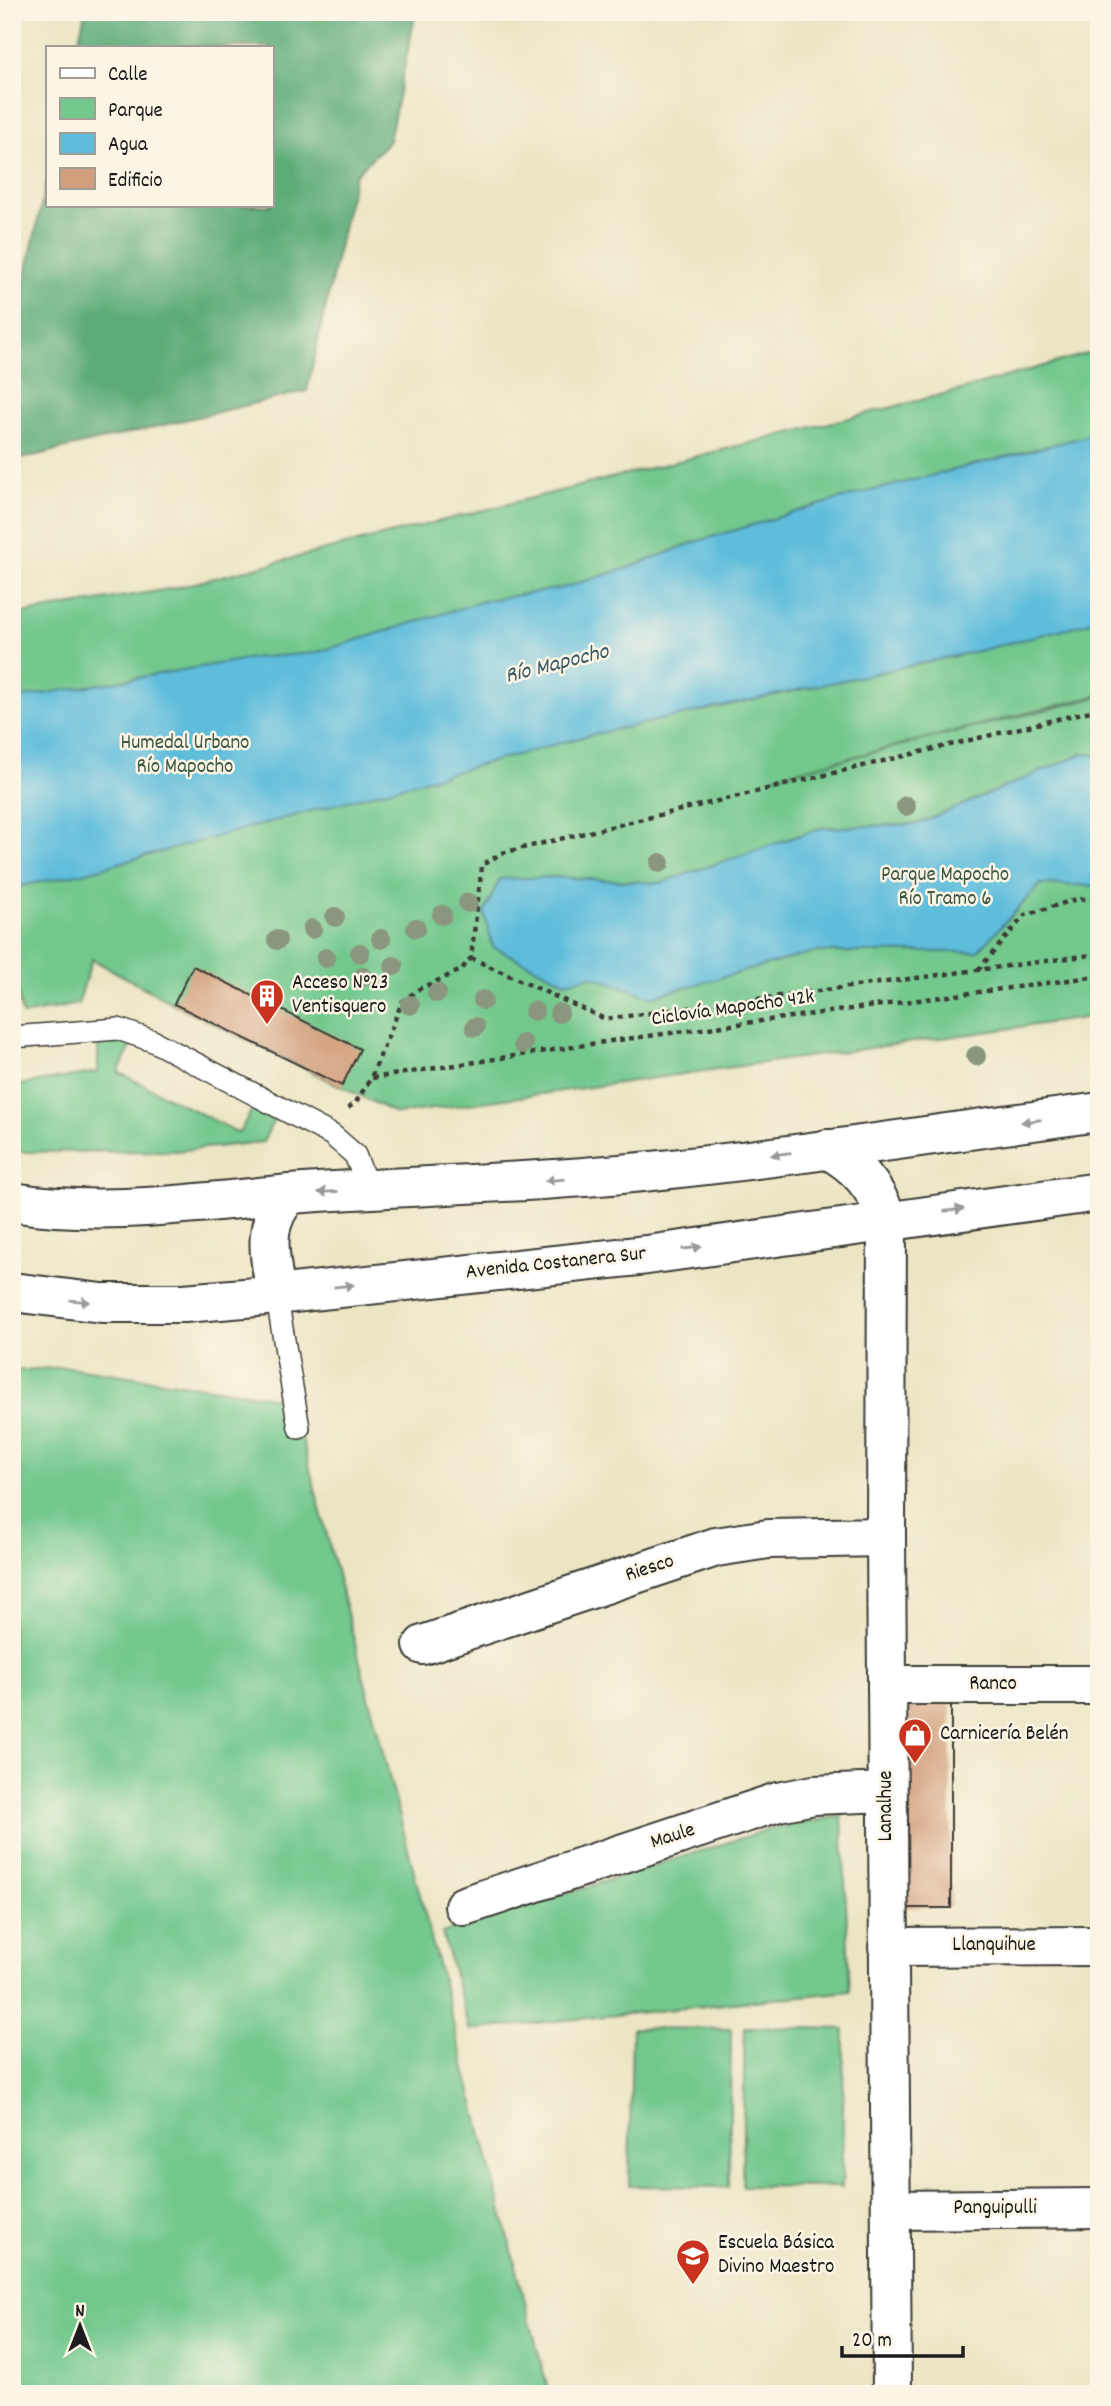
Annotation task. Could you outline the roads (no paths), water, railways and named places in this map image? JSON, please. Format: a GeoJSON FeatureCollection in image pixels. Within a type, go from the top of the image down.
{"type":"FeatureCollection","features":[{"type":"Feature","properties":{"kind":"street"},"geometry":{"type":"LineString","coordinates":[[12,1202],[35,1206],[148,1208],[290,1194],[643,1172],[1099,1112]]}},
{"type":"Feature","properties":{"kind":"street"},"geometry":{"type":"LineString","coordinates":[[827,1149],[843,1157],[869,1183],[887,1219]]}},
{"type":"Feature","properties":{"kind":"street","name":"Avenida Costanera Sur"},"geometry":{"type":"LineString","coordinates":[[12,1292],[102,1303],[184,1303],[647,1255],[887,1219],[1099,1192]]}},
{"type":"Feature","properties":{"kind":"street"},"geometry":{"type":"LineString","coordinates":[[276,1293],[269,1232],[276,1210],[290,1194]]}},
{"type":"Feature","properties":{"kind":"street","name":"Lanalhue"},"geometry":{"type":"LineString","coordinates":[[887,1219],[887,1792],[892,2394]]}},
{"type":"Feature","properties":{"kind":"street","name":"Riesco"},"geometry":{"type":"LineString","coordinates":[[423,1645],[729,1544],[768,1539],[886,1536]]}},
{"type":"Feature","properties":{"kind":"street","name":"Ranco"},"geometry":{"type":"LineString","coordinates":[[887,1685],[1099,1685]]}},
{"type":"Feature","properties":{"kind":"street","name":"Maule"},"geometry":{"type":"LineString","coordinates":[[464,1906],[778,1802],[814,1795],[887,1792]]}},
{"type":"Feature","properties":{"kind":"street","name":"Llanquihue"},"geometry":{"type":"LineString","coordinates":[[888,1947],[1099,1946]]}},
{"type":"Feature","properties":{"kind":"street","name":"Panguipulli"},"geometry":{"type":"LineString","coordinates":[[891,2210],[1099,2208]]}},
{"type":"Feature","properties":{"kind":"lane"},"geometry":{"type":"LineString","coordinates":[[12,1037],[118,1029],[153,1041],[331,1135],[355,1155],[369,1190]]}},
{"type":"Feature","properties":{"kind":"lane"},"geometry":{"type":"LineString","coordinates":[[276,1293],[299,1428]]}},
{"type":"Feature","properties":{"kind":"water","name":"Río Mapocho"},"geometry":{"type":"Polygon","coordinates":[[[1099,433],[1099,620],[978,651],[586,736],[87,872],[12,888],[12,699],[253,658],[315,653],[487,600],[562,588],[628,568],[692,543],[839,499],[1099,433]]]}},
{"type":"Feature","properties":{"kind":"water"},"geometry":{"type":"Polygon","coordinates":[[[1082,754],[1099,755],[1099,886],[1041,884],[977,952],[814,952],[651,997],[592,976],[566,982],[493,947],[484,913],[500,879],[556,877],[660,883],[821,828],[918,824],[1082,754]]]}},
{"type":"Feature","properties":{"kind":"place","name":"Acceso N°23 Ventisquero"},"geometry":{"type":"Point","coordinates":[267,1026]}},
{"type":"Feature","properties":{"kind":"place","name":"Carnicería Belén"},"geometry":{"type":"Point","coordinates":[915,1765]}},
{"type":"Feature","properties":{"kind":"place","name":"Escuela Básica Divino Maestro"},"geometry":{"type":"Point","coordinates":[693,2286]}},
{"type":"Feature","properties":{"kind":"park label","name":"Humedal Urbano Río Mapocho"},"geometry":{"type":"Point","coordinates":[185,756]}},
{"type":"Feature","properties":{"kind":"park label","name":"Parque Mapocho Río Tramo 6"},"geometry":{"type":"Point","coordinates":[945,888]}}]}
